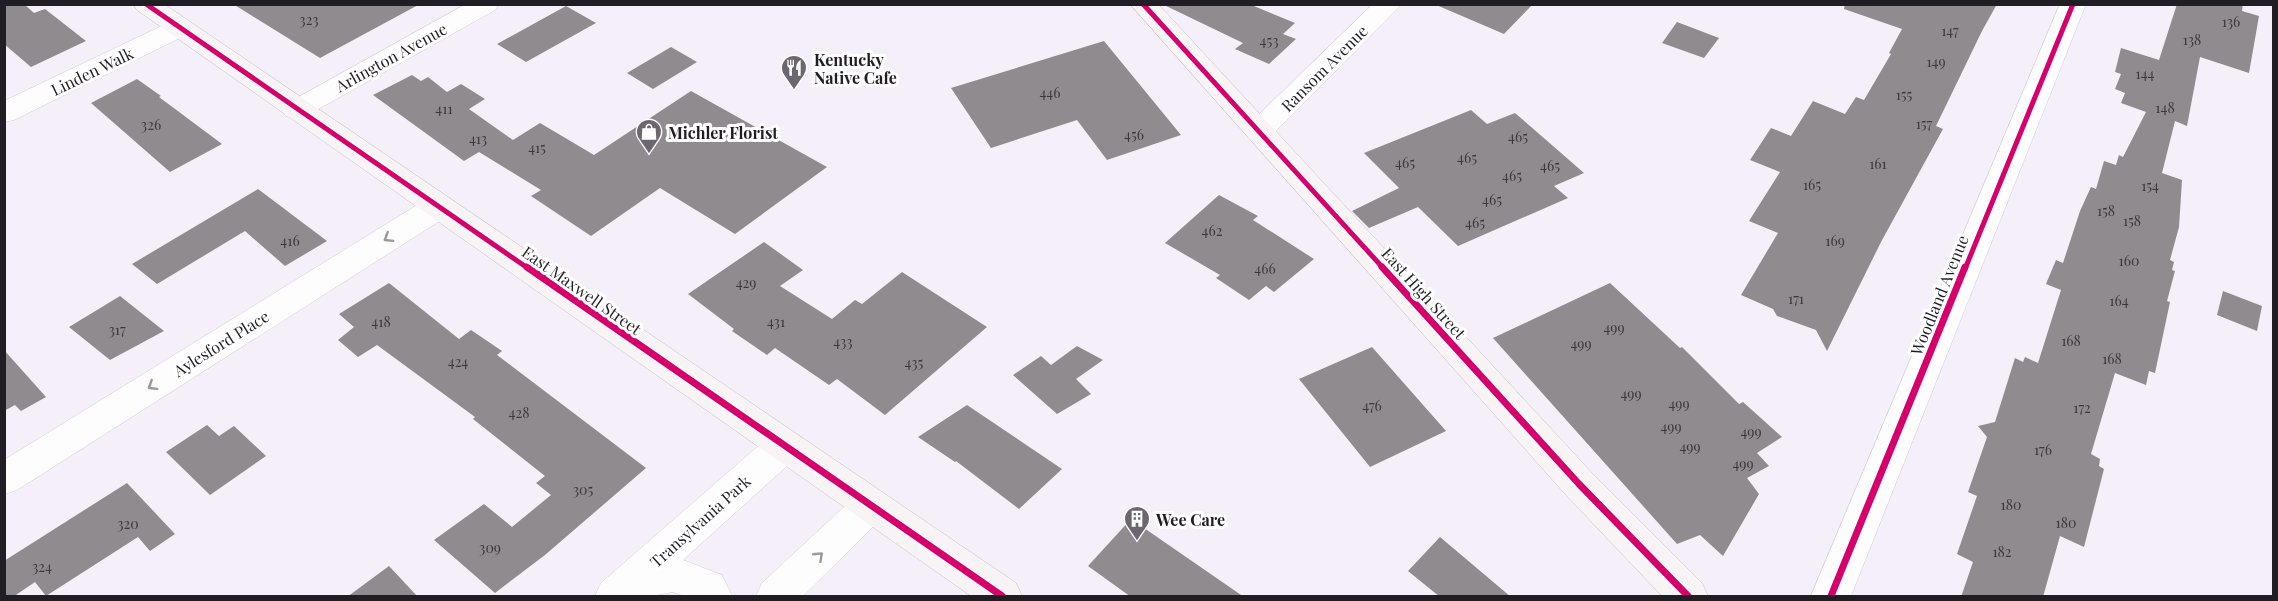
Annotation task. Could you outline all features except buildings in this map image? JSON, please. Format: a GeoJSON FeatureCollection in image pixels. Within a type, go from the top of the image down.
{"type":"FeatureCollection","features":[{"type":"Feature","properties":{"kind":"main road","name":"East Maxwell Street"},"geometry":{"type":"LineString","coordinates":[[146,4],[1002,597]]}},
{"type":"Feature","properties":{"kind":"main road","name":"East High Street"},"geometry":{"type":"LineString","coordinates":[[1143,4],[1579,484],[1688,597]]}},
{"type":"Feature","properties":{"kind":"street","name":"Arlington Avenue"},"geometry":{"type":"LineString","coordinates":[[296,110],[486,4]]}},
{"type":"Feature","properties":{"kind":"street","name":"Ransom Avenue"},"geometry":{"type":"LineString","coordinates":[[1259,131],[1389,4]]}},
{"type":"Feature","properties":{"kind":"street","name":"Woodland Avenue"},"geometry":{"type":"LineString","coordinates":[[1831,597],[2073,4]]}},
{"type":"Feature","properties":{"kind":"street","name":"Linden Walk"},"geometry":{"type":"LineString","coordinates":[[4,113],[179,28]]}},
{"type":"Feature","properties":{"kind":"street","name":"Aylesford Place"},"geometry":{"type":"LineString","coordinates":[[4,479],[438,207]]}},
{"type":"Feature","properties":{"kind":"street","name":"Transylvania Park"},"geometry":{"type":"LineString","coordinates":[[623,590],[784,446]]}},
{"type":"Feature","properties":{"kind":"street"},"geometry":{"type":"LineString","coordinates":[[776,597],[870,506]]}},
{"type":"Feature","properties":{"kind":"street"},"geometry":{"type":"LineString","coordinates":[[623,590],[674,574],[708,588],[711,597]]}},
{"type":"Feature","properties":{"kind":"cycle path"},"geometry":{"type":"LineString","coordinates":[[146,4],[1002,596]]}},
{"type":"Feature","properties":{"kind":"cycle path"},"geometry":{"type":"LineString","coordinates":[[1143,4],[1579,484],[1688,596]]}},
{"type":"Feature","properties":{"kind":"cycle path"},"geometry":{"type":"LineString","coordinates":[[1831,596],[2073,4]]}},
{"type":"Feature","properties":{"kind":"place","name":"Kentucky Native Cafe"},"geometry":{"type":"Point","coordinates":[794,91]}},
{"type":"Feature","properties":{"kind":"place","name":"Michler Florist"},"geometry":{"type":"Point","coordinates":[649,155]}},
{"type":"Feature","properties":{"kind":"place","name":"Wee Care"},"geometry":{"type":"Point","coordinates":[1137,542]}}]}
